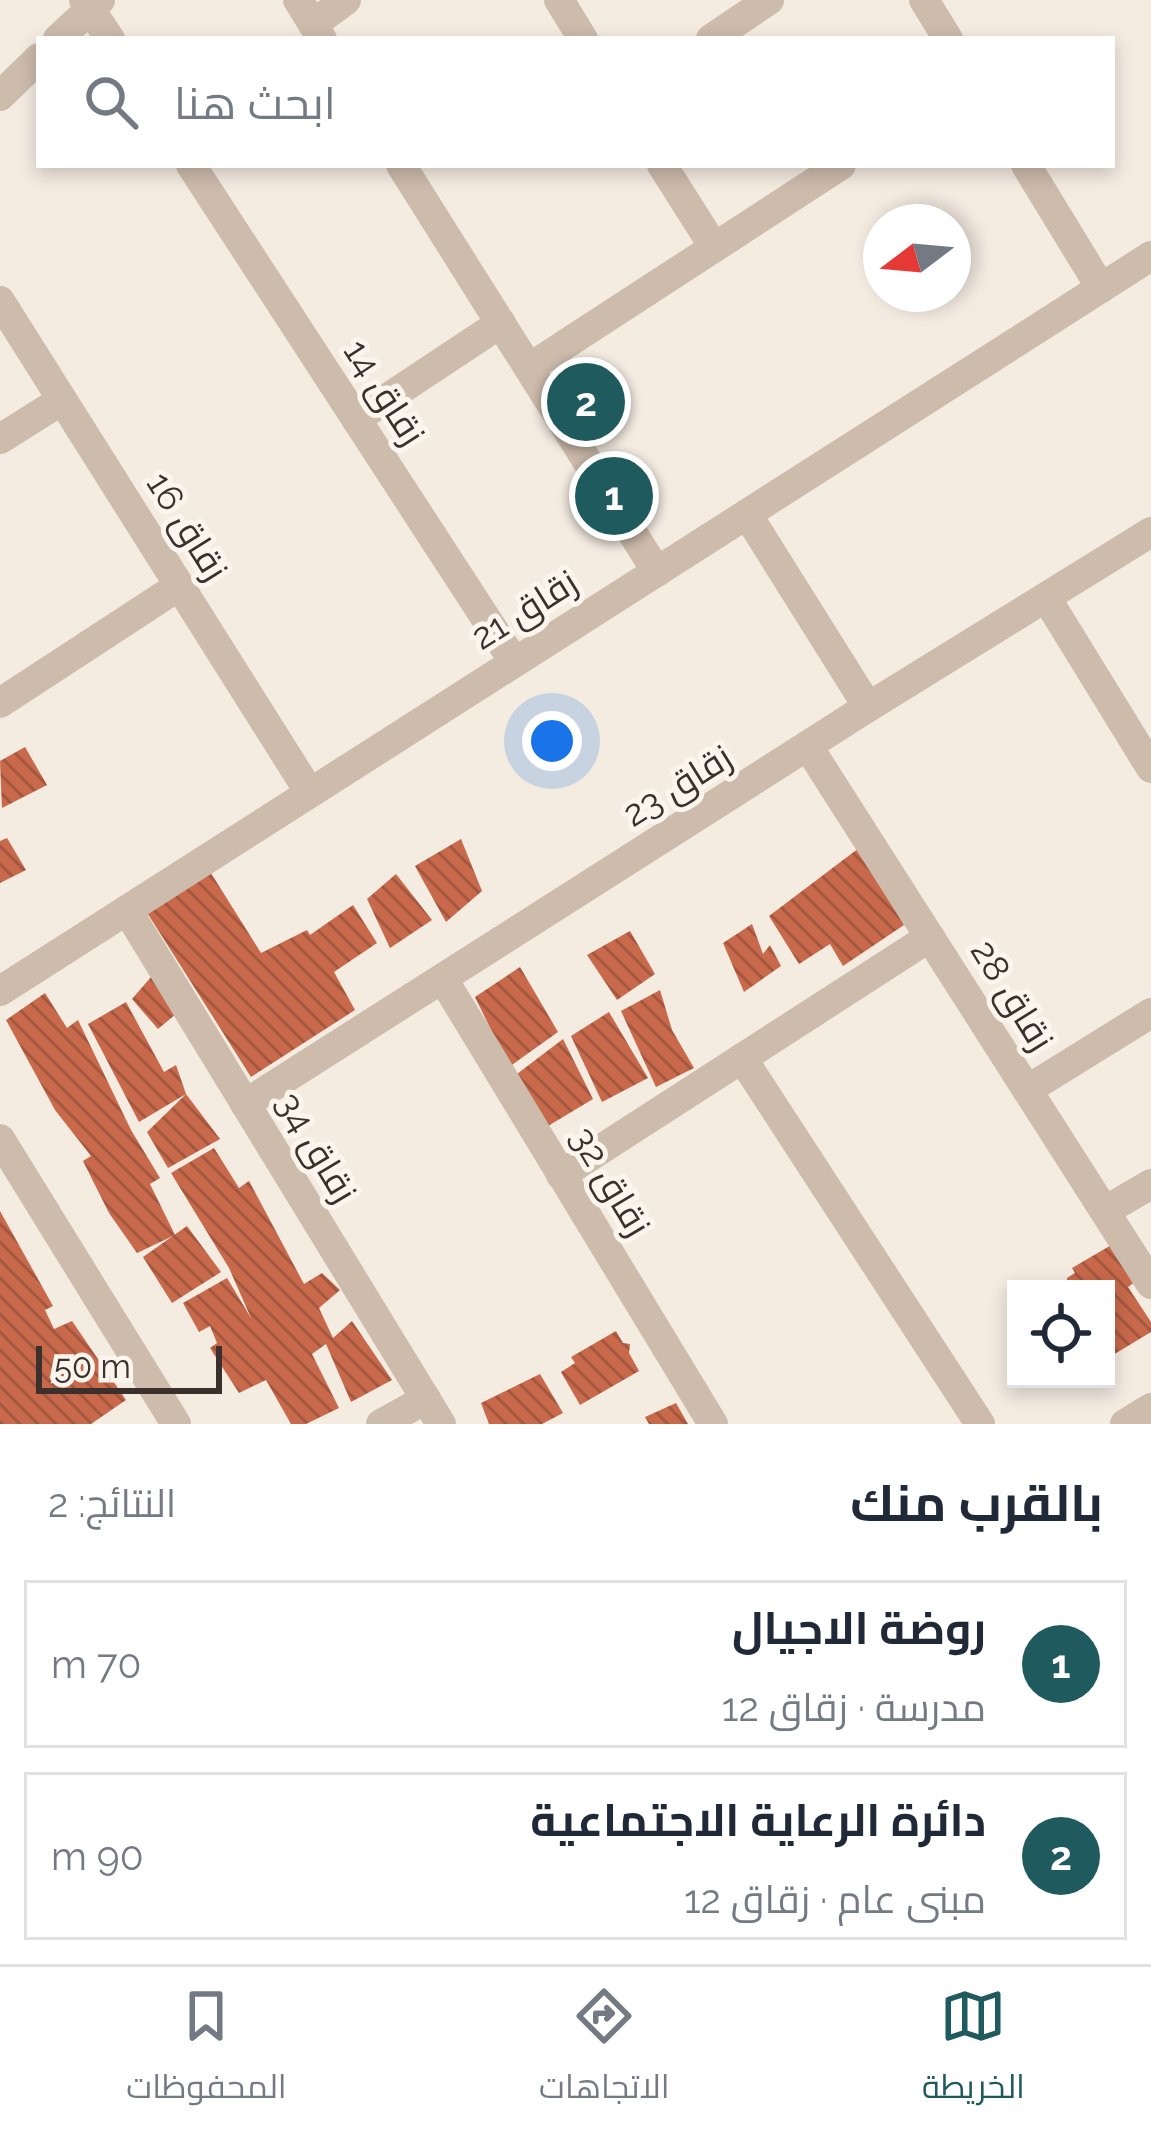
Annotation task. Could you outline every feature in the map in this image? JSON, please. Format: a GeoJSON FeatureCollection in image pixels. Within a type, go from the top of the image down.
{"type":"FeatureCollection","features":[{"type":"Feature","properties":{"kind":"street"},"geometry":{"type":"LineString","coordinates":[[311,21],[346,0]]}},
{"type":"Feature","properties":{"kind":"street"},"geometry":{"type":"LineString","coordinates":[[559,0],[581,36]]}},
{"type":"Feature","properties":{"kind":"street"},"geometry":{"type":"LineString","coordinates":[[715,36],[769,0]]}},
{"type":"Feature","properties":{"kind":"street"},"geometry":{"type":"LineString","coordinates":[[924,0],[946,36]]}},
{"type":"Feature","properties":{"kind":"street"},"geometry":{"type":"LineString","coordinates":[[61,36],[91,2],[108,36]]}},
{"type":"Feature","properties":{"kind":"street"},"geometry":{"type":"LineString","coordinates":[[0,96],[36,61]]}},
{"type":"Feature","properties":{"kind":"street","name":"زقاق 14"},"geometry":{"type":"LineString","coordinates":[[193,168],[513,660]]}},
{"type":"Feature","properties":{"kind":"street"},"geometry":{"type":"LineString","coordinates":[[403,168],[657,572]]}},
{"type":"Feature","properties":{"kind":"street"},"geometry":{"type":"LineString","coordinates":[[664,168],[714,247]]}},
{"type":"Feature","properties":{"kind":"street"},"geometry":{"type":"LineString","coordinates":[[529,368],[836,168]]}},
{"type":"Feature","properties":{"kind":"street"},"geometry":{"type":"LineString","coordinates":[[1028,168],[1101,288]]}},
{"type":"Feature","properties":{"kind":"street","name":"زقاق 21"},"geometry":{"type":"LineString","coordinates":[[0,992],[1151,256]]}},
{"type":"Feature","properties":{"kind":"street","name":"زقاق 16"},"geometry":{"type":"LineString","coordinates":[[0,301],[310,794]]}},
{"type":"Feature","properties":{"kind":"street"},"geometry":{"type":"LineString","coordinates":[[356,419],[501,323]]}},
{"type":"Feature","properties":{"kind":"street"},"geometry":{"type":"LineString","coordinates":[[0,439],[62,400]]}},
{"type":"Feature","properties":{"kind":"street"},"geometry":{"type":"LineString","coordinates":[[747,514],[868,707]]}},
{"type":"Feature","properties":{"kind":"street","name":"زقاق 23"},"geometry":{"type":"LineString","coordinates":[[245,1104],[1151,532]]}},
{"type":"Feature","properties":{"kind":"street"},"geometry":{"type":"LineString","coordinates":[[0,703],[179,586]]}},
{"type":"Feature","properties":{"kind":"street"},"geometry":{"type":"LineString","coordinates":[[1047,599],[1151,768]]}},
{"type":"Feature","properties":{"kind":"street","name":"زقاق 28"},"geometry":{"type":"LineString","coordinates":[[809,748],[1151,1284]]}},
{"type":"Feature","properties":{"kind":"street","name":"زقاق 34"},"geometry":{"type":"LineString","coordinates":[[127,910],[433,1412]]}},
{"type":"Feature","properties":{"kind":"street"},"geometry":{"type":"LineString","coordinates":[[561,1175],[930,937]]}},
{"type":"Feature","properties":{"kind":"street","name":"زقاق 32"},"geometry":{"type":"LineString","coordinates":[[442,979],[712,1424]]}},
{"type":"Feature","properties":{"kind":"street"},"geometry":{"type":"LineString","coordinates":[[1027,1090],[1151,1013]]}},
{"type":"Feature","properties":{"kind":"street"},"geometry":{"type":"LineString","coordinates":[[742,1058],[980,1424]]}},
{"type":"Feature","properties":{"kind":"street"},"geometry":{"type":"LineString","coordinates":[[0,1139],[176,1424]]}},
{"type":"Feature","properties":{"kind":"street"},"geometry":{"type":"LineString","coordinates":[[1105,1211],[1151,1184]]}},
{"type":"Feature","properties":{"kind":"street"},"geometry":{"type":"LineString","coordinates":[[1125,1424],[1151,1408]]}},
{"type":"Feature","properties":{"kind":"street"},"geometry":{"type":"LineString","coordinates":[[381,1424],[433,1412]]}},
{"type":"Feature","properties":{"kind":"building"},"geometry":{"type":"Polygon","coordinates":[[[25,747],[47,785],[2,808],[0,761],[25,747]]]}},
{"type":"Feature","properties":{"kind":"building"},"geometry":{"type":"Polygon","coordinates":[[[7,838],[26,870],[0,883],[0,841],[7,838]]]}},
{"type":"Feature","properties":{"kind":"building"},"geometry":{"type":"Polygon","coordinates":[[[461,839],[482,891],[446,922],[415,866],[461,839]]]}},
{"type":"Feature","properties":{"kind":"building"},"geometry":{"type":"Polygon","coordinates":[[[859,848],[904,925],[843,966],[830,944],[799,964],[769,916],[859,848]]]}},
{"type":"Feature","properties":{"kind":"building"},"geometry":{"type":"Polygon","coordinates":[[[209,870],[261,953],[307,930],[310,935],[353,905],[377,943],[334,972],[355,1010],[251,1077],[146,911],[209,870]]]}},
{"type":"Feature","properties":{"kind":"building"},"geometry":{"type":"Polygon","coordinates":[[[396,874],[432,920],[390,948],[367,899],[396,874]]]}},
{"type":"Feature","properties":{"kind":"building"},"geometry":{"type":"Polygon","coordinates":[[[752,924],[763,954],[770,945],[781,966],[744,992],[723,943],[752,924]]]}},
{"type":"Feature","properties":{"kind":"building"},"geometry":{"type":"Polygon","coordinates":[[[630,931],[655,974],[617,1000],[587,955],[630,931]]]}},
{"type":"Feature","properties":{"kind":"building"},"geometry":{"type":"Polygon","coordinates":[[[520,967],[558,1032],[509,1067],[475,997],[520,967]]]}},
{"type":"Feature","properties":{"kind":"building"},"geometry":{"type":"Polygon","coordinates":[[[151,977],[176,1014],[158,1029],[132,999],[151,977]]]}},
{"type":"Feature","properties":{"kind":"building"},"geometry":{"type":"Polygon","coordinates":[[[660,990],[672,1030],[694,1068],[656,1087],[621,1011],[660,990]]]}},
{"type":"Feature","properties":{"kind":"building"},"geometry":{"type":"Polygon","coordinates":[[[45,993],[67,1028],[78,1020],[131,1130],[160,1178],[150,1184],[175,1235],[137,1253],[109,1213],[83,1161],[91,1156],[55,1110],[6,1020],[45,993]]]}},
{"type":"Feature","properties":{"kind":"building"},"geometry":{"type":"Polygon","coordinates":[[[126,1002],[164,1072],[176,1065],[186,1094],[139,1122],[88,1024],[126,1002]]]}},
{"type":"Feature","properties":{"kind":"building"},"geometry":{"type":"Polygon","coordinates":[[[609,1012],[648,1078],[602,1102],[571,1036],[609,1012]]]}},
{"type":"Feature","properties":{"kind":"building"},"geometry":{"type":"Polygon","coordinates":[[[563,1039],[593,1099],[548,1126],[517,1074],[563,1039]]]}},
{"type":"Feature","properties":{"kind":"building"},"geometry":{"type":"Polygon","coordinates":[[[186,1094],[220,1139],[168,1168],[147,1132],[186,1094]]]}},
{"type":"Feature","properties":{"kind":"building"},"geometry":{"type":"Polygon","coordinates":[[[214,1148],[239,1188],[249,1181],[304,1284],[322,1273],[340,1290],[319,1308],[333,1338],[352,1321],[392,1380],[351,1402],[326,1344],[312,1354],[339,1408],[306,1424],[291,1424],[266,1380],[239,1393],[210,1348],[217,1343],[210,1326],[199,1332],[183,1303],[227,1278],[251,1318],[229,1268],[171,1173],[214,1148]]]}},
{"type":"Feature","properties":{"kind":"building"},"geometry":{"type":"Polygon","coordinates":[[[0,1211],[53,1306],[45,1310],[54,1329],[72,1321],[126,1400],[91,1424],[0,1424],[0,1211]]]}},
{"type":"Feature","properties":{"kind":"building"},"geometry":{"type":"Polygon","coordinates":[[[187,1226],[221,1272],[172,1303],[143,1257],[187,1226]]]}},
{"type":"Feature","properties":{"kind":"building"},"geometry":{"type":"Polygon","coordinates":[[[1113,1244],[1135,1282],[1128,1287],[1151,1322],[1151,1332],[1115,1354],[1115,1280],[1067,1280],[1075,1273],[1072,1268],[1113,1244]]]}},
{"type":"Feature","properties":{"kind":"building"},"geometry":{"type":"Polygon","coordinates":[[[616,1331],[623,1343],[630,1344],[629,1353],[639,1371],[580,1405],[561,1372],[575,1363],[571,1357],[616,1331]]]}},
{"type":"Feature","properties":{"kind":"building"},"geometry":{"type":"Polygon","coordinates":[[[540,1374],[563,1413],[542,1424],[489,1424],[481,1403],[540,1374]]]}},
{"type":"Feature","properties":{"kind":"building"},"geometry":{"type":"Polygon","coordinates":[[[676,1403],[688,1424],[649,1424],[645,1417],[676,1403]]]}},
{"type":"Feature","properties":{"kind":"place","name":"دائرة الرعاية الاجتماعية"},"geometry":{"type":"Point","coordinates":[586,402]}},
{"type":"Feature","properties":{"kind":"place","name":"روضة الاجيال"},"geometry":{"type":"Point","coordinates":[614,496]}}]}
